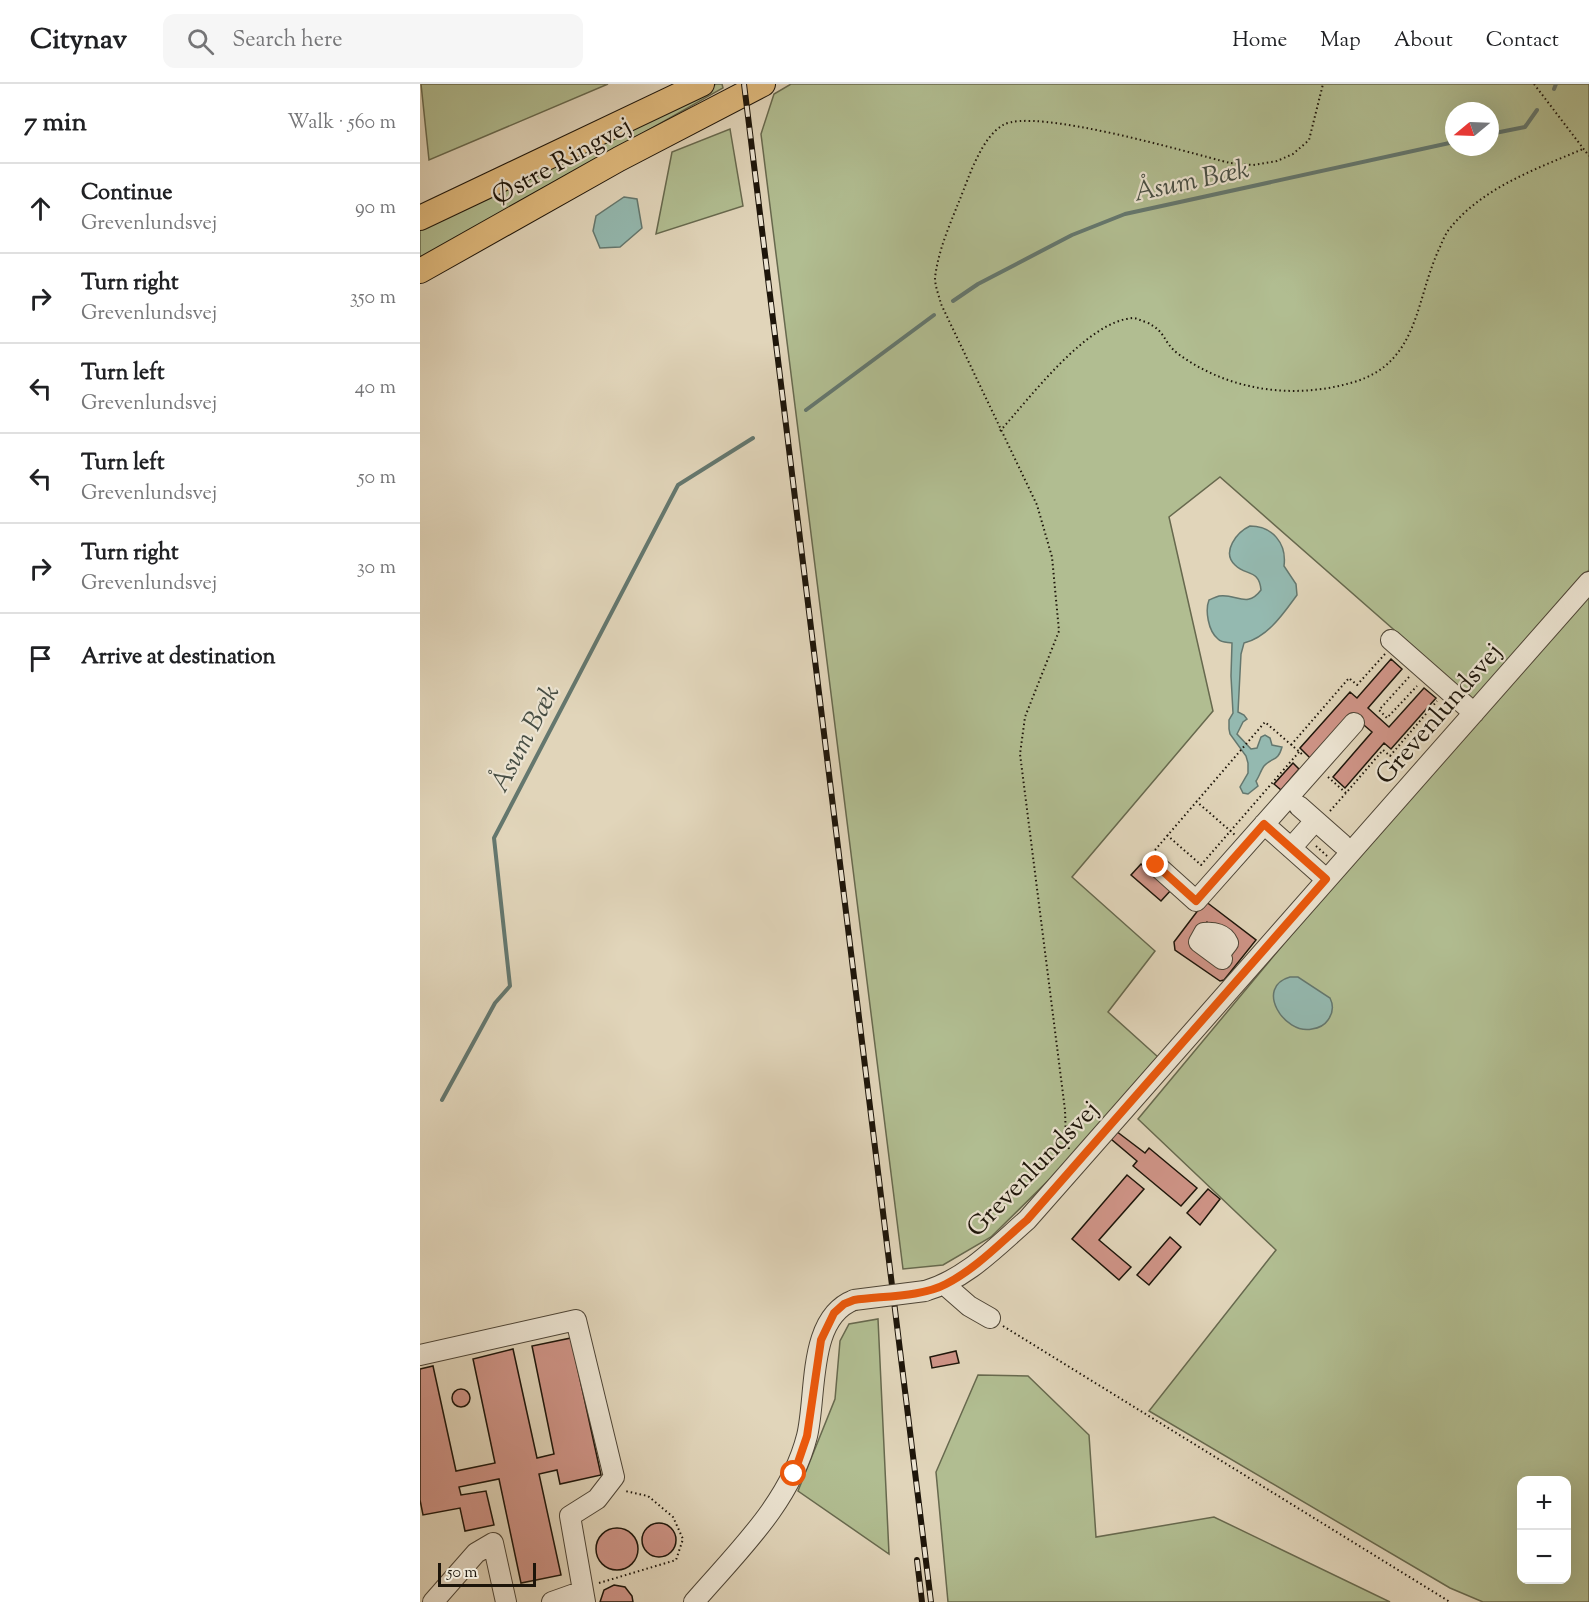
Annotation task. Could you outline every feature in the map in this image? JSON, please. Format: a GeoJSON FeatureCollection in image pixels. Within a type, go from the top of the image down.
{"type":"FeatureCollection","features":[{"type":"Feature","properties":{"kind":"main road"},"geometry":{"type":"LineString","coordinates":[[420,218],[702,84]]}},
{"type":"Feature","properties":{"kind":"main road","name":"Østre Ringvej"},"geometry":{"type":"LineString","coordinates":[[420,271],[619,159],[763,84]]}},
{"type":"Feature","properties":{"kind":"main road"},"geometry":{"type":"LineString","coordinates":[[420,288],[542,214],[619,159]]}},
{"type":"Feature","properties":{"kind":"street","name":"Grevenlundsvej"},"geometry":{"type":"LineString","coordinates":[[694,1602],[772,1512],[794,1474],[807,1436],[821,1340],[834,1313],[844,1304],[854,1300],[925,1291],[945,1285],[977,1264],[1027,1220],[1077,1162],[1229,965],[1326,879],[1589,582]]}},
{"type":"Feature","properties":{"kind":"street"},"geometry":{"type":"LineString","coordinates":[[1391,640],[1419,673],[1474,712]]}},
{"type":"Feature","properties":{"kind":"street"},"geometry":{"type":"LineString","coordinates":[[1156,865],[1196,901],[1354,723]]}},
{"type":"Feature","properties":{"kind":"street"},"geometry":{"type":"LineString","coordinates":[[1299,806],[1342,844]]}},
{"type":"Feature","properties":{"kind":"street"},"geometry":{"type":"LineString","coordinates":[[1291,848],[1317,822]]}},
{"type":"Feature","properties":{"kind":"street"},"geometry":{"type":"LineString","coordinates":[[1264,824],[1326,879]]}},
{"type":"Feature","properties":{"kind":"street"},"geometry":{"type":"LineString","coordinates":[[945,1285],[969,1306],[990,1318]]}},
{"type":"Feature","properties":{"kind":"street"},"geometry":{"type":"LineString","coordinates":[[420,1355],[576,1320],[614,1477],[597,1499],[570,1516],[584,1596],[552,1602]]}},
{"type":"Feature","properties":{"kind":"street"},"geometry":{"type":"LineString","coordinates":[[433,1602],[476,1553],[493,1543],[506,1602]]}},
{"type":"Feature","properties":{"kind":"path"},"geometry":{"type":"LineString","coordinates":[[1077,1162],[1066,1140],[1065,1110],[1020,754],[1025,717],[1059,631],[1053,568],[1037,505],[941,304],[935,279],[948,229],[974,165],[989,138],[1003,125],[1020,120],[1087,127],[1230,163],[1253,165],[1277,161],[1293,154],[1309,140],[1323,84]]}},
{"type":"Feature","properties":{"kind":"path"},"geometry":{"type":"LineString","coordinates":[[1534,84],[1589,156]]}},
{"type":"Feature","properties":{"kind":"path"},"geometry":{"type":"LineString","coordinates":[[1000,431],[1064,359],[1091,336],[1112,324],[1135,318],[1157,327],[1174,351],[1199,368],[1233,382],[1268,390],[1298,391],[1329,387],[1356,381],[1377,372],[1394,360],[1408,338],[1432,263],[1449,228],[1469,208],[1497,189],[1521,175],[1583,149]]}},
{"type":"Feature","properties":{"kind":"path"},"geometry":{"type":"LineString","coordinates":[[1419,673],[1387,718],[1379,710],[1419,673]]}},
{"type":"Feature","properties":{"kind":"path"},"geometry":{"type":"LineString","coordinates":[[1156,865],[1154,850],[1248,743]]}},
{"type":"Feature","properties":{"kind":"path"},"geometry":{"type":"LineString","coordinates":[[1167,836],[1201,865],[1299,752]]}},
{"type":"Feature","properties":{"kind":"path"},"geometry":{"type":"LineString","coordinates":[[1317,822],[1346,793]]}},
{"type":"Feature","properties":{"kind":"path"},"geometry":{"type":"LineString","coordinates":[[1196,801],[1246,844]]}},
{"type":"Feature","properties":{"kind":"path"},"geometry":{"type":"LineString","coordinates":[[990,1318],[1450,1602]]}},
{"type":"Feature","properties":{"kind":"path"},"geometry":{"type":"LineString","coordinates":[[584,1596],[604,1581],[676,1560],[683,1539],[673,1517],[648,1496],[606,1487]]}},
{"type":"Feature","properties":{"kind":"green space"},"geometry":{"type":"Polygon","coordinates":[[[421,84],[608,84],[429,160],[421,84]]]}},
{"type":"Feature","properties":{"kind":"green space"},"geometry":{"type":"Polygon","coordinates":[[[716,84],[722,84],[723,88],[420,259],[420,224],[716,84]]]}},
{"type":"Feature","properties":{"kind":"green space"},"geometry":{"type":"Polygon","coordinates":[[[791,84],[1589,84],[1589,570],[1474,700],[1220,477],[1169,517],[1213,711],[1072,877],[1155,951],[1108,1012],[1158,1057],[1066,1163],[991,1237],[943,1265],[903,1269],[761,134],[774,94],[791,84]]]}},
{"type":"Feature","properties":{"kind":"green space"},"geometry":{"type":"Polygon","coordinates":[[[730,129],[743,206],[656,234],[672,152],[730,129]]]}},
{"type":"Feature","properties":{"kind":"green space"},"geometry":{"type":"Polygon","coordinates":[[[1589,596],[1589,1602],[1483,1602],[1450,1588],[1149,1411],[1276,1250],[1138,1119],[1292,934],[1589,596]]]}},
{"type":"Feature","properties":{"kind":"green space"},"geometry":{"type":"Polygon","coordinates":[[[878,1319],[889,1554],[798,1491],[835,1399],[840,1341],[849,1324],[878,1319]]]}},
{"type":"Feature","properties":{"kind":"green space"},"geometry":{"type":"Polygon","coordinates":[[[978,1375],[1028,1376],[1089,1435],[1096,1537],[1214,1517],[1390,1602],[948,1602],[936,1472],[978,1375]]]}},
{"type":"Feature","properties":{"kind":"water"},"geometry":{"type":"Polygon","coordinates":[[[624,197],[637,199],[642,228],[620,247],[600,248],[593,231],[596,216],[624,197]]]}},
{"type":"Feature","properties":{"kind":"water"},"geometry":{"type":"Polygon","coordinates":[[[1250,526],[1265,529],[1276,537],[1283,550],[1284,566],[1296,584],[1297,595],[1268,630],[1244,643],[1241,654],[1238,712],[1247,719],[1237,734],[1251,749],[1257,748],[1261,737],[1265,735],[1270,738],[1272,745],[1282,747],[1277,757],[1264,766],[1256,781],[1258,786],[1248,794],[1243,793],[1240,787],[1248,773],[1246,756],[1230,734],[1229,729],[1229,720],[1233,713],[1232,643],[1221,641],[1215,635],[1208,620],[1207,609],[1209,600],[1216,597],[1251,599],[1261,590],[1260,583],[1255,576],[1239,568],[1231,560],[1232,543],[1250,526]]]}},
{"type":"Feature","properties":{"kind":"water"},"geometry":{"type":"Polygon","coordinates":[[[1290,977],[1298,977],[1330,998],[1332,1012],[1323,1025],[1315,1029],[1302,1029],[1283,1018],[1277,1009],[1274,990],[1279,982],[1290,977]]]}},
{"type":"Feature","properties":{"kind":"building"},"geometry":{"type":"Polygon","coordinates":[[[1391,659],[1402,669],[1368,708],[1389,727],[1424,688],[1436,698],[1391,749],[1384,743],[1345,788],[1333,777],[1372,732],[1351,714],[1311,759],[1300,748],[1350,692],[1357,698],[1391,659]]]}},
{"type":"Feature","properties":{"kind":"building"},"geometry":{"type":"Polygon","coordinates":[[[1293,763],[1299,769],[1281,790],[1274,784],[1293,763]]]}},
{"type":"Feature","properties":{"kind":"building"},"geometry":{"type":"Polygon","coordinates":[[[1141,864],[1171,890],[1161,901],[1131,875],[1141,864]]]}},
{"type":"Feature","properties":{"kind":"building"},"geometry":{"type":"Polygon","coordinates":[[[1205,901],[1256,940],[1224,980],[1220,981],[1175,950],[1174,942],[1205,901]],[[1207,922],[1192,942],[1235,942],[1207,922]]]}},
{"type":"Feature","properties":{"kind":"building"},"geometry":{"type":"Polygon","coordinates":[[[1116,1131],[1145,1153],[1149,1148],[1197,1188],[1181,1206],[1133,1166],[1137,1161],[1111,1139],[1116,1131]]]}},
{"type":"Feature","properties":{"kind":"building"},"geometry":{"type":"Polygon","coordinates":[[[1127,1175],[1144,1189],[1099,1240],[1131,1267],[1119,1280],[1072,1239],[1127,1175]]]}},
{"type":"Feature","properties":{"kind":"building"},"geometry":{"type":"Polygon","coordinates":[[[1208,1189],[1220,1199],[1200,1225],[1187,1213],[1208,1189]]]}},
{"type":"Feature","properties":{"kind":"building"},"geometry":{"type":"Polygon","coordinates":[[[1170,1237],[1181,1247],[1149,1285],[1137,1275],[1170,1237]]]}},
{"type":"Feature","properties":{"kind":"building"},"geometry":{"type":"Polygon","coordinates":[[[571,1338],[601,1475],[560,1484],[557,1470],[539,1474],[561,1575],[521,1583],[499,1479],[459,1487],[461,1495],[486,1491],[494,1525],[465,1531],[460,1508],[423,1515],[420,1500],[420,1369],[433,1366],[456,1471],[495,1463],[473,1359],[513,1349],[537,1458],[554,1454],[532,1346],[571,1338]]]}},
{"type":"Feature","properties":{"kind":"building"},"geometry":{"type":"Polygon","coordinates":[[[956,1351],[959,1363],[932,1368],[930,1357],[956,1351]]]}},
{"type":"Feature","properties":{"kind":"building"},"geometry":{"type":"Polygon","coordinates":[[[457,1389],[465,1389],[470,1394],[468,1405],[457,1407],[452,1402],[452,1394],[457,1389]]]}},
{"type":"Feature","properties":{"kind":"building"},"geometry":{"type":"Polygon","coordinates":[[[659,1523],[671,1528],[676,1540],[671,1552],[659,1557],[647,1552],[642,1540],[647,1528],[659,1523]]]}},
{"type":"Feature","properties":{"kind":"building"},"geometry":{"type":"Polygon","coordinates":[[[617,1528],[625,1529],[632,1534],[637,1541],[637,1557],[632,1564],[625,1569],[617,1570],[609,1569],[602,1564],[597,1557],[596,1549],[597,1541],[602,1534],[609,1529],[617,1528]]]}},
{"type":"Feature","properties":{"kind":"building"},"geometry":{"type":"Polygon","coordinates":[[[614,1585],[625,1587],[632,1596],[633,1602],[600,1602],[604,1590],[614,1585]]]}},
{"type":"Feature","properties":{"kind":"waterway","name":"Åsum Bæk"},"geometry":{"type":"LineString","coordinates":[[1554,89],[1556,84]]}},
{"type":"Feature","properties":{"kind":"waterway","name":"Åsum Bæk"},"geometry":{"type":"LineString","coordinates":[[1499,132],[1525,127],[1537,110]]}},
{"type":"Feature","properties":{"kind":"waterway","name":"Åsum Bæk"},"geometry":{"type":"LineString","coordinates":[[953,301],[978,284],[1072,235],[1125,214],[1445,144]]}},
{"type":"Feature","properties":{"kind":"waterway","name":"Åsum Bæk"},"geometry":{"type":"LineString","coordinates":[[806,410],[934,315]]}},
{"type":"Feature","properties":{"kind":"waterway","name":"Åsum Bæk"},"geometry":{"type":"LineString","coordinates":[[442,1100],[495,1003],[510,986],[494,838],[678,485],[753,438]]}},
{"type":"Feature","properties":{"kind":"railway"},"geometry":{"type":"LineString","coordinates":[[744,84],[931,1602]]}},
{"type":"Feature","properties":{"kind":"railway"},"geometry":{"type":"LineString","coordinates":[[917,1560],[922,1602]]}},
{"type":"Feature","properties":{"kind":"route"},"geometry":{"type":"LineString","coordinates":[[794,1474],[807,1436],[821,1340],[834,1313],[844,1304],[854,1300],[925,1291],[945,1285],[977,1264],[1027,1220],[1326,879],[1264,824],[1196,901],[1156,865]]}}]}
